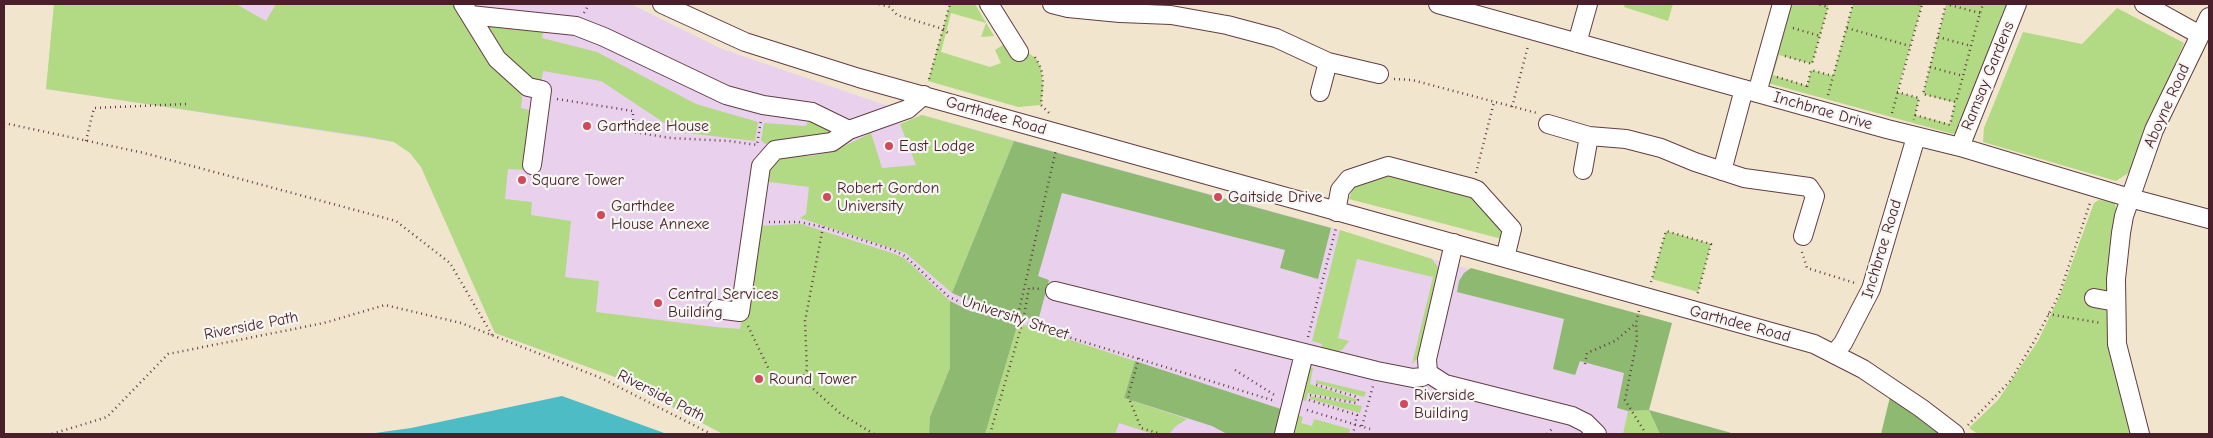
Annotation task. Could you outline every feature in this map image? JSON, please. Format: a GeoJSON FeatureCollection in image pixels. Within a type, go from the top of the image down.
{"type":"FeatureCollection","features":[{"type":"Feature","properties":{"kind":"street","name":"Garthdee Road"},"geometry":{"type":"LineString","coordinates":[[662,4],[719,31],[776,53],[1336,212],[1454,243],[1814,344],[1863,369],[1960,431]]}},
{"type":"Feature","properties":{"kind":"street"},"geometry":{"type":"LineString","coordinates":[[988,4],[1025,51]]}},
{"type":"Feature","properties":{"kind":"street"},"geometry":{"type":"LineString","coordinates":[[1052,4],[1068,8],[1120,13],[1171,15],[1227,25],[1276,38],[1328,62],[1379,74]]}},
{"type":"Feature","properties":{"kind":"street","name":"Inchbrae Drive"},"geometry":{"type":"LineString","coordinates":[[1438,4],[1887,129],[1960,147],[2130,198],[2209,219]]}},
{"type":"Feature","properties":{"kind":"street"},"geometry":{"type":"LineString","coordinates":[[1577,43],[1588,4]]}},
{"type":"Feature","properties":{"kind":"street"},"geometry":{"type":"LineString","coordinates":[[1722,171],[1782,4]]}},
{"type":"Feature","properties":{"kind":"street","name":"Ramsay Gardens"},"geometry":{"type":"LineString","coordinates":[[1960,147],[2017,4]]}},
{"type":"Feature","properties":{"kind":"street"},"geometry":{"type":"LineString","coordinates":[[2144,4],[2200,34]]}},
{"type":"Feature","properties":{"kind":"street"},"geometry":{"type":"LineString","coordinates":[[467,9],[576,26],[604,37],[726,95],[763,105],[812,112],[849,130]]}},
{"type":"Feature","properties":{"kind":"street"},"geometry":{"type":"LineString","coordinates":[[467,9],[497,59],[528,87],[542,90],[532,166]]}},
{"type":"Feature","properties":{"kind":"street","name":"Aboyne Road"},"geometry":{"type":"LineString","coordinates":[[2140,434],[2120,358],[2116,325],[2121,233],[2130,198],[2154,130],[2209,18]]}},
{"type":"Feature","properties":{"kind":"street"},"geometry":{"type":"LineString","coordinates":[[1320,92],[1328,62]]}},
{"type":"Feature","properties":{"kind":"street"},"geometry":{"type":"LineString","coordinates":[[717,310],[740,312],[760,166],[775,150],[832,142],[849,130],[908,109],[924,95]]}},
{"type":"Feature","properties":{"kind":"street"},"geometry":{"type":"LineString","coordinates":[[1548,124],[1589,136],[1626,139],[1661,148],[1744,178],[1809,187],[1816,196],[1803,236]]}},
{"type":"Feature","properties":{"kind":"street"},"geometry":{"type":"LineString","coordinates":[[1583,170],[1589,136]]}},
{"type":"Feature","properties":{"kind":"street","name":"Inchbrae Road"},"geometry":{"type":"LineString","coordinates":[[1834,354],[1843,343],[1871,289],[1913,136]]}},
{"type":"Feature","properties":{"kind":"street"},"geometry":{"type":"LineString","coordinates":[[1336,212],[1340,190],[1349,180],[1388,166],[1472,188],[1477,190],[1512,229],[1505,258]]}},
{"type":"Feature","properties":{"kind":"street"},"geometry":{"type":"LineString","coordinates":[[1428,373],[1427,359],[1454,243]]}},
{"type":"Feature","properties":{"kind":"street"},"geometry":{"type":"LineString","coordinates":[[1054,291],[1304,354],[1413,378],[1422,377],[1428,373]]}},
{"type":"Feature","properties":{"kind":"street"},"geometry":{"type":"LineString","coordinates":[[2094,298],[2116,302]]}},
{"type":"Feature","properties":{"kind":"street"},"geometry":{"type":"LineString","coordinates":[[1284,434],[1304,354]]}},
{"type":"Feature","properties":{"kind":"street"},"geometry":{"type":"LineString","coordinates":[[1428,373],[1445,384],[1572,416],[1586,423],[1597,434]]}},
{"type":"Feature","properties":{"kind":"path"},"geometry":{"type":"LineString","coordinates":[[879,4],[890,7],[897,15],[943,29],[948,33]]}},
{"type":"Feature","properties":{"kind":"path"},"geometry":{"type":"LineString","coordinates":[[924,95],[950,4]]}},
{"type":"Feature","properties":{"kind":"path"},"geometry":{"type":"LineString","coordinates":[[1778,54],[1812,64],[1829,5],[1818,4]]}},
{"type":"Feature","properties":{"kind":"path"},"geometry":{"type":"LineString","coordinates":[[1824,111],[1853,4]]}},
{"type":"Feature","properties":{"kind":"path"},"geometry":{"type":"LineString","coordinates":[[1887,129],[1922,5],[1918,4]]}},
{"type":"Feature","properties":{"kind":"path"},"geometry":{"type":"LineString","coordinates":[[1956,102],[1923,94],[1946,4],[1980,13]]}},
{"type":"Feature","properties":{"kind":"path"},"geometry":{"type":"LineString","coordinates":[[1915,115],[1950,124],[1983,4]]}},
{"type":"Feature","properties":{"kind":"path"},"geometry":{"type":"LineString","coordinates":[[1787,26],[1820,36]]}},
{"type":"Feature","properties":{"kind":"path"},"geometry":{"type":"LineString","coordinates":[[1847,28],[1910,46]]}},
{"type":"Feature","properties":{"kind":"path"},"geometry":{"type":"LineString","coordinates":[[1512,107],[1533,30]]}},
{"type":"Feature","properties":{"kind":"path"},"geometry":{"type":"LineString","coordinates":[[1938,37],[1972,46]]}},
{"type":"Feature","properties":{"kind":"path"},"geometry":{"type":"LineString","coordinates":[[1025,51],[1041,68],[1043,88],[1041,104],[1055,119]]}},
{"type":"Feature","properties":{"kind":"path"},"geometry":{"type":"LineString","coordinates":[[1930,67],[1963,76]]}},
{"type":"Feature","properties":{"kind":"path"},"geometry":{"type":"LineString","coordinates":[[1802,105],[1811,70],[1833,76]]}},
{"type":"Feature","properties":{"kind":"path"},"geometry":{"type":"LineString","coordinates":[[1379,74],[1383,78],[1412,80],[1550,117],[1548,124]]}},
{"type":"Feature","properties":{"kind":"path"},"geometry":{"type":"LineString","coordinates":[[1772,76],[1807,86]]}},
{"type":"Feature","properties":{"kind":"path"},"geometry":{"type":"LineString","coordinates":[[1897,92],[1920,98],[1915,115],[1913,136]]}},
{"type":"Feature","properties":{"kind":"path"},"geometry":{"type":"LineString","coordinates":[[541,97],[633,111],[633,132],[671,138],[729,141],[757,145],[760,122]]}},
{"type":"Feature","properties":{"kind":"path"},"geometry":{"type":"LineString","coordinates":[[1472,188],[1494,102]]}},
{"type":"Feature","properties":{"kind":"path"},"geometry":{"type":"LineString","coordinates":[[86,141],[94,108],[186,104]]}},
{"type":"Feature","properties":{"kind":"path"},"geometry":{"type":"LineString","coordinates":[[4,124],[144,153],[396,221],[450,263],[492,335]]}},
{"type":"Feature","properties":{"kind":"path"},"geometry":{"type":"LineString","coordinates":[[1016,319],[1056,150]]}},
{"type":"Feature","properties":{"kind":"path"},"geometry":{"type":"LineString","coordinates":[[1960,431],[2010,381],[2036,340],[2058,295],[2073,257],[2092,198],[2093,186]]}},
{"type":"Feature","properties":{"kind":"path"},"geometry":{"type":"LineString","coordinates":[[1304,354],[1336,227],[1336,212]]}},
{"type":"Feature","properties":{"kind":"path","name":"University Street"},"geometry":{"type":"LineString","coordinates":[[752,222],[799,222],[823,227],[905,256],[950,297],[971,307],[1023,321],[1292,407],[1356,424],[1370,430]]}},
{"type":"Feature","properties":{"kind":"path"},"geometry":{"type":"LineString","coordinates":[[740,312],[776,384],[792,382],[802,378],[807,370],[805,321],[823,227]]}},
{"type":"Feature","properties":{"kind":"path"},"geometry":{"type":"LineString","coordinates":[[1651,284],[1666,231],[1711,244],[1696,296]]}},
{"type":"Feature","properties":{"kind":"path"},"geometry":{"type":"LineString","coordinates":[[1803,236],[1799,246],[1807,268],[1871,289]]}},
{"type":"Feature","properties":{"kind":"path"},"geometry":{"type":"LineString","coordinates":[[990,434],[1023,321],[1029,288]]}},
{"type":"Feature","properties":{"kind":"path","name":"Riverside Path"},"geometry":{"type":"LineString","coordinates":[[52,434],[107,418],[168,354],[324,323],[385,305],[461,323],[601,378],[710,434]]}},
{"type":"Feature","properties":{"kind":"path"},"geometry":{"type":"LineString","coordinates":[[1640,310],[1636,323],[1636,340],[1625,400],[1646,434]]}},
{"type":"Feature","properties":{"kind":"path"},"geometry":{"type":"LineString","coordinates":[[2048,314],[2116,325]]}},
{"type":"Feature","properties":{"kind":"path"},"geometry":{"type":"LineString","coordinates":[[1585,364],[1587,353],[1615,341],[1636,323]]}},
{"type":"Feature","properties":{"kind":"path"},"geometry":{"type":"LineString","coordinates":[[1139,358],[1128,396],[1141,428],[1161,434]]}},
{"type":"Feature","properties":{"kind":"path"},"geometry":{"type":"LineString","coordinates":[[1235,370],[1292,407]]}},
{"type":"Feature","properties":{"kind":"path"},"geometry":{"type":"LineString","coordinates":[[802,378],[841,414],[874,434]]}},
{"type":"Feature","properties":{"kind":"path"},"geometry":{"type":"LineString","coordinates":[[1313,383],[1357,397],[1356,403],[1309,394],[1308,400],[1357,415],[1353,434]]}},
{"type":"Feature","properties":{"kind":"path"},"geometry":{"type":"LineString","coordinates":[[1362,426],[1370,392]]}},
{"type":"Feature","properties":{"kind":"shaded area","name":"Robert Gordon University"},"geometry":{"type":"Polygon","coordinates":[[[54,4],[631,4],[722,49],[894,108],[900,124],[922,115],[1340,230],[1432,259],[1672,323],[1649,410],[1735,434],[723,434],[615,377],[495,333],[421,167],[410,153],[394,142],[46,89],[54,4]]]}},
{"type":"Feature","properties":{"kind":"green space"},"geometry":{"type":"Polygon","coordinates":[[[54,4],[236,4],[266,21],[276,4],[455,4],[521,88],[521,108],[533,111],[525,170],[508,169],[505,199],[532,202],[531,215],[571,221],[565,277],[599,281],[596,312],[740,329],[756,226],[801,224],[892,253],[904,258],[950,301],[950,368],[930,417],[929,434],[723,434],[615,377],[495,333],[421,167],[410,153],[394,142],[368,137],[46,89],[54,4]]]}},
{"type":"Feature","properties":{"kind":"green space"},"geometry":{"type":"Polygon","coordinates":[[[950,4],[975,4],[994,36],[981,37],[986,23],[951,13],[941,52],[990,67],[1001,63],[995,50],[1006,43],[1025,51],[1036,58],[1041,68],[1043,88],[1041,105],[1018,107],[928,81],[950,4]]]}},
{"type":"Feature","properties":{"kind":"green space"},"geometry":{"type":"Polygon","coordinates":[[[1625,4],[1673,4],[1668,21],[1624,7],[1625,4]]]}},
{"type":"Feature","properties":{"kind":"green space"},"geometry":{"type":"Polygon","coordinates":[[[1785,4],[1829,4],[1812,64],[1779,55],[1773,75],[1807,86],[1811,70],[1833,76],[1853,4],[1922,5],[1897,92],[1919,98],[1915,115],[1950,124],[1955,103],[1923,94],[1946,5],[1944,4],[2010,4],[1958,131],[1953,134],[1764,82],[1785,4]]]}},
{"type":"Feature","properties":{"kind":"green space"},"geometry":{"type":"Polygon","coordinates":[[[2117,8],[2184,43],[2130,172],[2116,181],[1983,142],[1984,128],[2023,32],[2082,44],[2117,8]]]}},
{"type":"Feature","properties":{"kind":"green space"},"geometry":{"type":"Polygon","coordinates":[[[485,26],[544,29],[542,38],[597,52],[696,104],[758,122],[755,141],[678,132],[601,81],[543,71],[541,85],[530,79],[502,55],[485,26]]]}},
{"type":"Feature","properties":{"kind":"green space"},"geometry":{"type":"Polygon","coordinates":[[[922,115],[1014,141],[952,293],[906,253],[800,218],[806,214],[809,187],[762,181],[770,165],[783,156],[811,156],[834,151],[871,133],[882,168],[916,165],[900,124],[922,115]]]}},
{"type":"Feature","properties":{"kind":"green space"},"geometry":{"type":"Polygon","coordinates":[[[810,116],[831,129],[828,137],[777,140],[765,144],[761,140],[764,123],[806,126],[810,116]]]}},
{"type":"Feature","properties":{"kind":"green space"},"geometry":{"type":"Polygon","coordinates":[[[1014,141],[1331,228],[1318,279],[1280,268],[1285,250],[1062,193],[1038,276],[1049,280],[1038,321],[973,302],[952,293],[1014,141]]]}},
{"type":"Feature","properties":{"kind":"green space"},"geometry":{"type":"Polygon","coordinates":[[[1390,171],[1476,197],[1504,228],[1502,239],[1349,199],[1354,185],[1390,171]]]}},
{"type":"Feature","properties":{"kind":"green space"},"geometry":{"type":"Polygon","coordinates":[[[2099,200],[2114,202],[2118,212],[2113,359],[2117,381],[2134,434],[1978,434],[1969,428],[1998,400],[2038,341],[2061,293],[2094,203],[2099,200]]]}},
{"type":"Feature","properties":{"kind":"green space"},"geometry":{"type":"Polygon","coordinates":[[[1340,230],[1432,259],[1439,269],[1418,358],[1412,364],[1433,277],[1357,259],[1338,338],[1349,341],[1342,350],[1332,353],[1321,350],[1322,344],[1312,341],[1340,230]]]}},
{"type":"Feature","properties":{"kind":"green space"},"geometry":{"type":"Polygon","coordinates":[[[1666,231],[1711,244],[1698,292],[1652,279],[1666,231]]]}},
{"type":"Feature","properties":{"kind":"green space"},"geometry":{"type":"Polygon","coordinates":[[[1471,268],[1672,323],[1649,410],[1628,411],[1617,408],[1624,373],[1580,361],[1575,375],[1553,369],[1564,319],[1457,292],[1459,281],[1464,273],[1471,268]]]}},
{"type":"Feature","properties":{"kind":"green space"},"geometry":{"type":"Polygon","coordinates":[[[950,301],[970,311],[1018,323],[985,434],[929,434],[930,417],[950,368],[950,301]]]}},
{"type":"Feature","properties":{"kind":"green space"},"geometry":{"type":"Polygon","coordinates":[[[1018,323],[1135,361],[1124,398],[1187,419],[1176,426],[1169,434],[1153,434],[1119,423],[1115,434],[985,434],[1018,323]]]}},
{"type":"Feature","properties":{"kind":"green space"},"geometry":{"type":"Polygon","coordinates":[[[1135,361],[1287,411],[1280,434],[1227,434],[1212,426],[1124,398],[1135,361]]]}},
{"type":"Feature","properties":{"kind":"green space"},"geometry":{"type":"Polygon","coordinates":[[[1307,367],[1313,368],[1310,384],[1356,399],[1356,402],[1308,393],[1306,401],[1298,399],[1307,367]]]}},
{"type":"Feature","properties":{"kind":"green space"},"geometry":{"type":"Polygon","coordinates":[[[1316,380],[1366,392],[1364,397],[1316,383],[1316,380]]]}},
{"type":"Feature","properties":{"kind":"green space"},"geometry":{"type":"Polygon","coordinates":[[[1310,396],[1362,406],[1360,413],[1310,399],[1310,396]]]}},
{"type":"Feature","properties":{"kind":"green space"},"geometry":{"type":"Polygon","coordinates":[[[1890,397],[1939,434],[1881,434],[1890,397]]]}},
{"type":"Feature","properties":{"kind":"green space"},"geometry":{"type":"Polygon","coordinates":[[[1649,410],[1660,434],[1623,434],[1628,411],[1649,410]]]}},
{"type":"Feature","properties":{"kind":"green space"},"geometry":{"type":"Polygon","coordinates":[[[1649,410],[1735,434],[1660,434],[1649,410]]]}},
{"type":"Feature","properties":{"kind":"green space"},"geometry":{"type":"Polygon","coordinates":[[[1295,414],[1303,417],[1301,423],[1312,426],[1314,419],[1350,429],[1349,434],[1290,434],[1295,414]]]}},
{"type":"Feature","properties":{"kind":"water"},"geometry":{"type":"Polygon","coordinates":[[[562,396],[667,434],[368,434],[411,428],[562,396]]]}},
{"type":"Feature","properties":{"kind":"place","name":"Garthdee House"},"geometry":{"type":"Point","coordinates":[587,126]}},
{"type":"Feature","properties":{"kind":"place","name":"East Lodge"},"geometry":{"type":"Point","coordinates":[889,146]}},
{"type":"Feature","properties":{"kind":"place","name":"Square Tower"},"geometry":{"type":"Point","coordinates":[522,180]}},
{"type":"Feature","properties":{"kind":"place","name":"Robert Gordon University"},"geometry":{"type":"Point","coordinates":[827,197]}},
{"type":"Feature","properties":{"kind":"place","name":"Gaitside Drive"},"geometry":{"type":"Point","coordinates":[1218,197]}},
{"type":"Feature","properties":{"kind":"place","name":"Garthdee House Annexe"},"geometry":{"type":"Point","coordinates":[601,215]}},
{"type":"Feature","properties":{"kind":"place","name":"Central Services Building"},"geometry":{"type":"Point","coordinates":[658,303]}},
{"type":"Feature","properties":{"kind":"place","name":"Round Tower"},"geometry":{"type":"Point","coordinates":[759,379]}},
{"type":"Feature","properties":{"kind":"place","name":"Riverside Building"},"geometry":{"type":"Point","coordinates":[1404,404]}}]}
